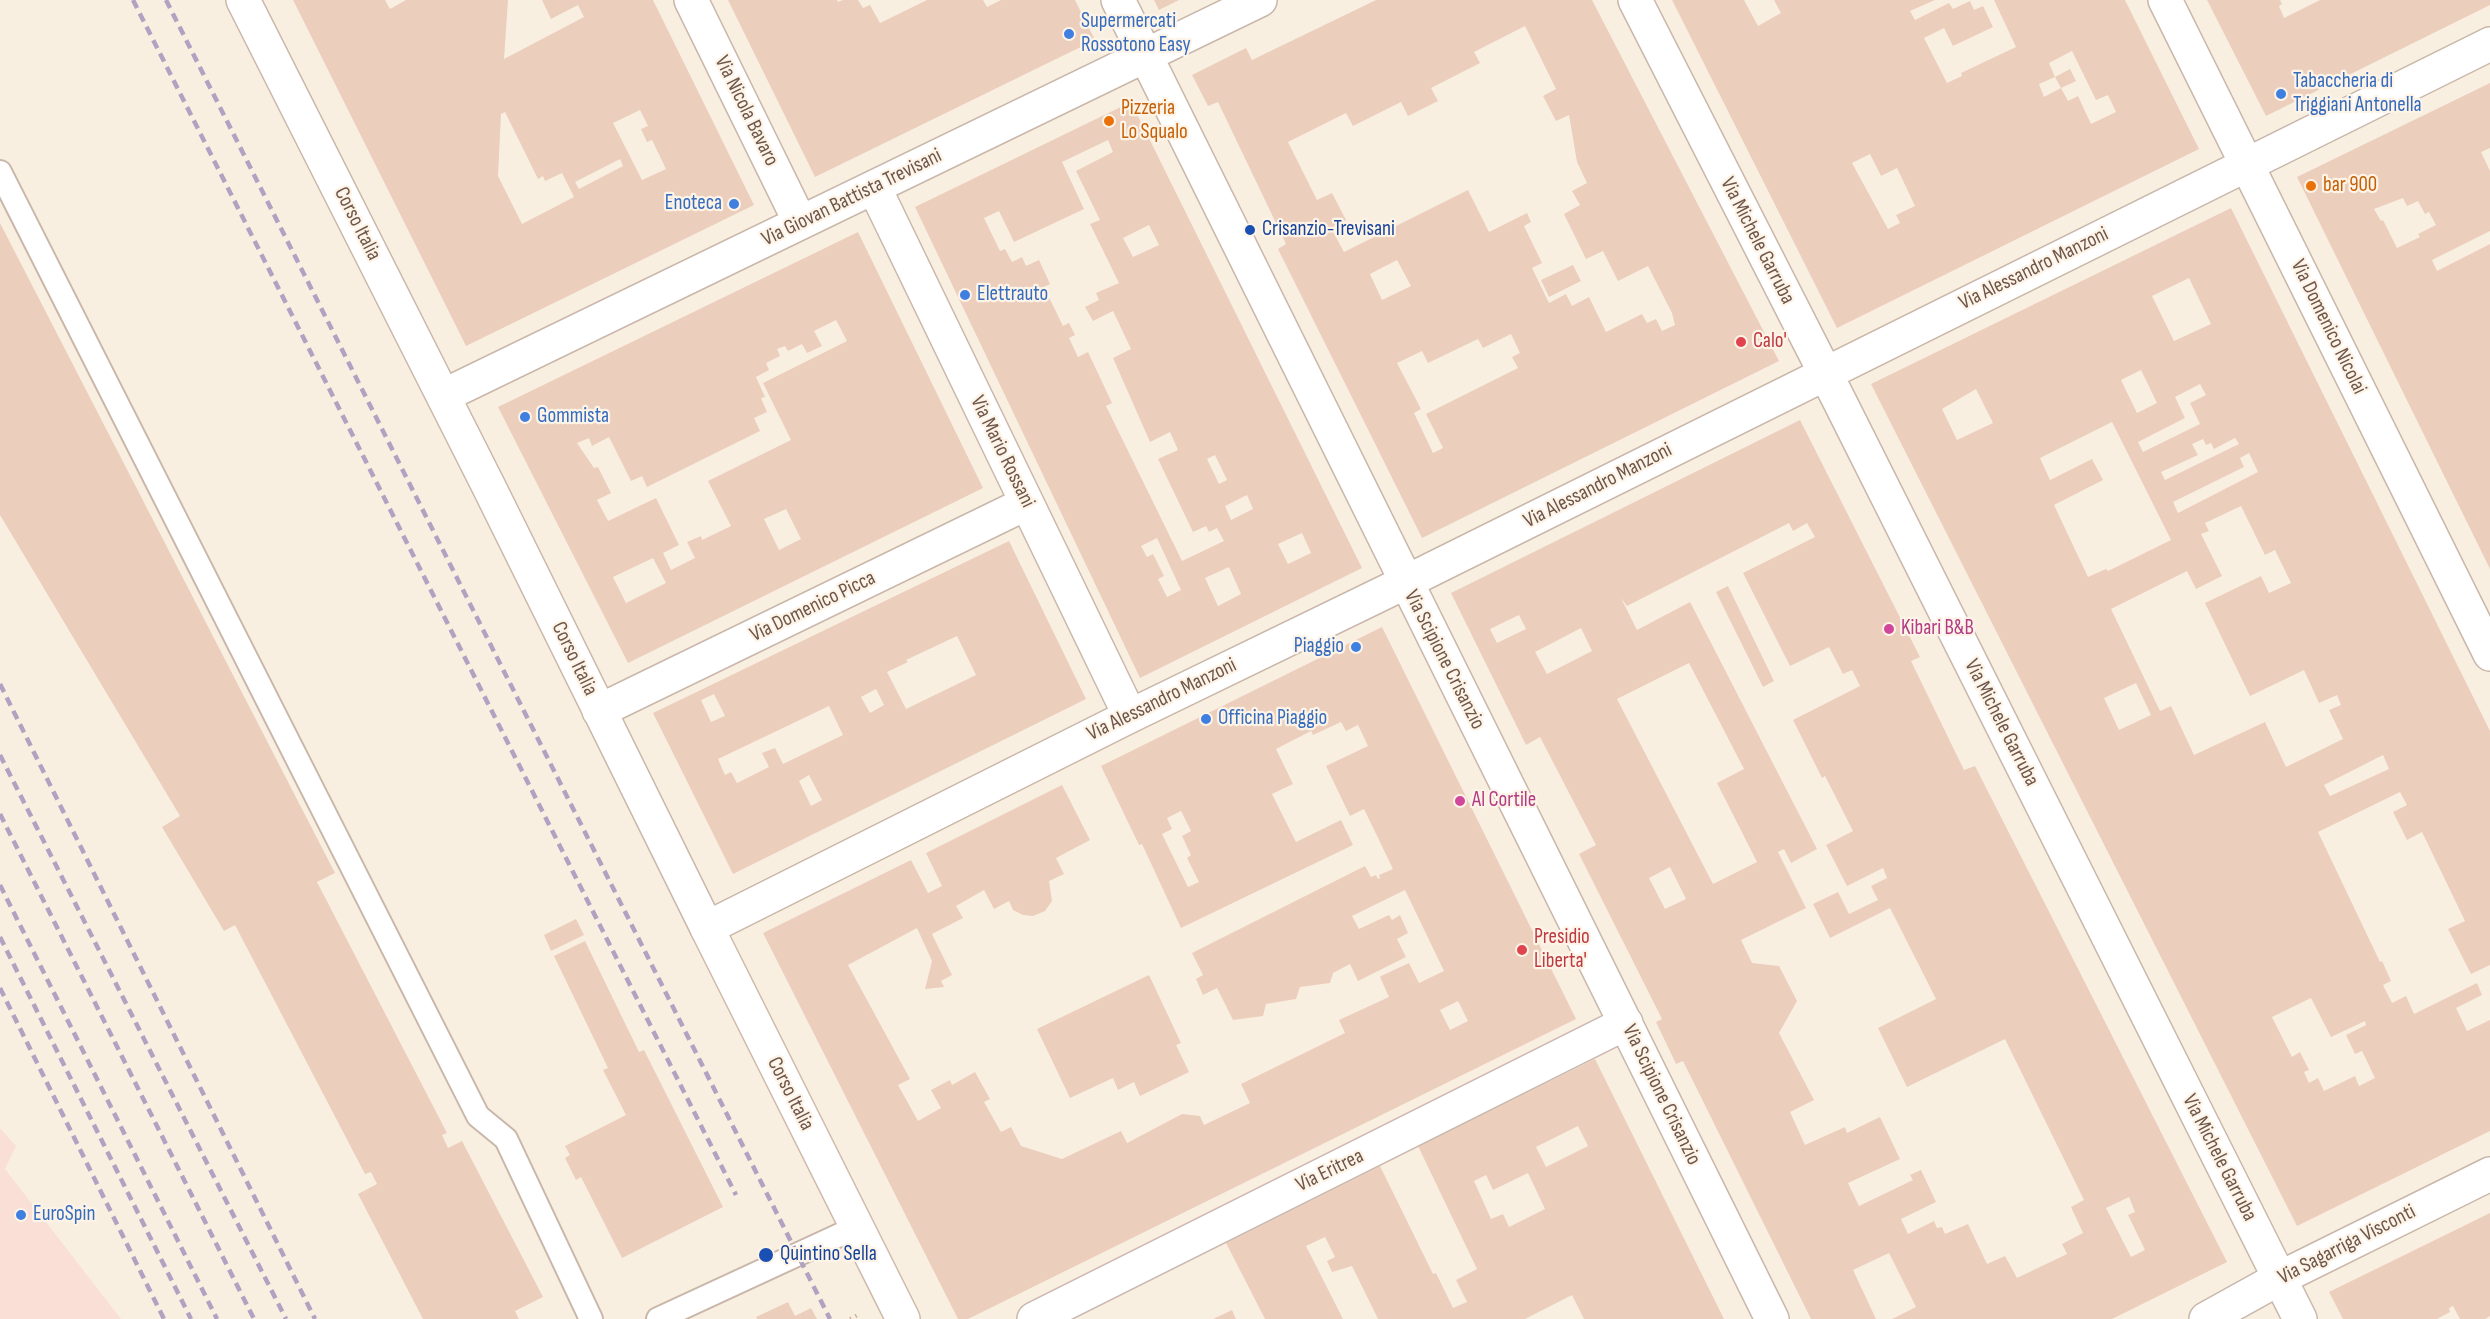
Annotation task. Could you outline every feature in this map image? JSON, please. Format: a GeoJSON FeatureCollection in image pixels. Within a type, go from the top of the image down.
{"type":"FeatureCollection","features":[{"type":"Feature","properties":{"kind":"street","name":"Corso Italia"},"geometry":{"type":"LineString","coordinates":[[243,0],[903,1319]]}},
{"type":"Feature","properties":{"kind":"street","name":"Via Nicola Bavaro"},"geometry":{"type":"LineString","coordinates":[[691,0],[800,222]]}},
{"type":"Feature","properties":{"kind":"street","name":"Via Scipione Crisanzio"},"geometry":{"type":"LineString","coordinates":[[1118,0],[1772,1319]]}},
{"type":"Feature","properties":{"kind":"street","name":"Via Giovan Battista Trevisani"},"geometry":{"type":"LineString","coordinates":[[443,396],[1260,0]]}},
{"type":"Feature","properties":{"kind":"street","name":"Via Michele Garruba"},"geometry":{"type":"LineString","coordinates":[[1635,0],[2300,1319]]}},
{"type":"Feature","properties":{"kind":"street","name":"Via Domenico Nicolai"},"geometry":{"type":"LineString","coordinates":[[2165,0],[2490,654]]}},
{"type":"Feature","properties":{"kind":"street","name":"Via Alessandro Manzoni"},"geometry":{"type":"LineString","coordinates":[[707,928],[1130,716],[1406,582],[2490,44]]}},
{"type":"Feature","properties":{"kind":"street","name":"Via Mario Rossani"},"geometry":{"type":"LineString","coordinates":[[874,187],[1130,716]]}},
{"type":"Feature","properties":{"kind":"street","name":"Via Domenico Picca"},"geometry":{"type":"LineString","coordinates":[[600,711],[1027,503]]}},
{"type":"Feature","properties":{"kind":"street","name":"Via Eritrea"},"geometry":{"type":"LineString","coordinates":[[1034,1319],[1626,1023]]}},
{"type":"Feature","properties":{"kind":"street","name":"Via Sagarriga Visconti"},"geometry":{"type":"LineString","coordinates":[[2206,1319],[2280,1278],[2490,1174]]}},
{"type":"Feature","properties":{"kind":"lane"},"geometry":{"type":"LineString","coordinates":[[0,172],[478,1116],[506,1139],[591,1319]]}},
{"type":"Feature","properties":{"kind":"lane"},"geometry":{"type":"LineString","coordinates":[[658,1319],[857,1227]]}},
{"type":"Feature","properties":{"kind":"path"},"geometry":{"type":"LineString","coordinates":[[850,1319],[860,1314]]}},
{"type":"Feature","properties":{"kind":"shaded area","name":"EuroSpin"},"geometry":{"type":"Polygon","coordinates":[[[0,1128],[16,1146],[5,1169],[121,1319],[0,1319],[0,1128]]]}},
{"type":"Feature","properties":{"kind":"building"},"geometry":{"type":"Polygon","coordinates":[[[293,0],[385,0],[390,9],[406,0],[508,0],[504,59],[584,17],[578,5],[551,19],[542,0],[653,0],[754,205],[466,346],[293,0]],[[640,110],[613,123],[642,180],[666,169],[652,140],[647,142],[641,129],[648,126],[640,110]],[[505,112],[501,114],[498,176],[522,224],[574,197],[562,173],[545,181],[543,176],[538,179],[505,112]],[[620,159],[575,182],[579,189],[623,166],[620,159]]]}},
{"type":"Feature","properties":{"kind":"building"},"geometry":{"type":"Polygon","coordinates":[[[728,0],[837,0],[838,2],[858,0],[863,8],[870,5],[880,23],[927,0],[983,0],[987,7],[1001,0],[1075,0],[1095,40],[815,177],[728,0]]]}},
{"type":"Feature","properties":{"kind":"building"},"geometry":{"type":"Polygon","coordinates":[[[1154,0],[1179,0],[1159,10],[1154,0]]]}},
{"type":"Feature","properties":{"kind":"building"},"geometry":{"type":"Polygon","coordinates":[[[1376,0],[1592,0],[1779,361],[1422,538],[1278,249],[1286,244],[1218,102],[1208,106],[1192,75],[1246,48],[1252,60],[1376,0]],[[1525,26],[1474,52],[1480,63],[1431,88],[1438,101],[1408,116],[1401,102],[1353,126],[1346,113],[1288,142],[1317,200],[1332,193],[1346,220],[1331,228],[1344,252],[1468,190],[1489,232],[1527,213],[1531,222],[1524,226],[1542,263],[1532,268],[1549,303],[1566,294],[1572,306],[1589,297],[1606,332],[1642,314],[1647,323],[1656,319],[1662,331],[1675,325],[1672,313],[1648,266],[1618,281],[1603,251],[1586,259],[1564,214],[1580,205],[1572,191],[1587,183],[1577,162],[1569,115],[1556,121],[1543,96],[1556,89],[1525,26]],[[1397,260],[1370,274],[1382,300],[1411,286],[1397,260]],[[1511,334],[1483,348],[1478,339],[1428,363],[1422,351],[1397,363],[1421,409],[1414,413],[1433,453],[1443,448],[1426,414],[1518,368],[1512,357],[1520,353],[1511,334]]]}},
{"type":"Feature","properties":{"kind":"building"},"geometry":{"type":"Polygon","coordinates":[[[1672,0],[1744,0],[1758,26],[1781,13],[1774,0],[1935,0],[1910,11],[1915,20],[1949,3],[1953,9],[1970,1],[1974,10],[1983,6],[1993,27],[1953,46],[1944,28],[1924,38],[1947,83],[1962,76],[1961,73],[2016,47],[1994,0],[2125,0],[2199,149],[1837,328],[1672,0]],[[2072,51],[2049,63],[2055,77],[2039,84],[2044,97],[2061,88],[2068,101],[2078,96],[2091,124],[2116,112],[2108,95],[2096,100],[2072,51]],[[1870,154],[1852,163],[1888,229],[1900,223],[1896,215],[1915,206],[1897,168],[1881,176],[1870,154]]]}},
{"type":"Feature","properties":{"kind":"building"},"geometry":{"type":"Polygon","coordinates":[[[2207,0],[2280,0],[2282,4],[2279,6],[2284,18],[2320,0],[2490,0],[2490,5],[2266,116],[2207,0]]]}},
{"type":"Feature","properties":{"kind":"building"},"geometry":{"type":"Polygon","coordinates":[[[2070,69],[2076,81],[2061,88],[2055,77],[2070,69]]]}},
{"type":"Feature","properties":{"kind":"building"},"geometry":{"type":"Polygon","coordinates":[[[2490,83],[2490,148],[2481,152],[2490,171],[2490,231],[2432,260],[2437,271],[2490,244],[2490,569],[2297,177],[2490,83]],[[2403,198],[2374,209],[2381,221],[2383,220],[2397,248],[2420,237],[2418,234],[2436,225],[2429,212],[2425,214],[2418,201],[2407,206],[2403,198]]]}},
{"type":"Feature","properties":{"kind":"building"},"geometry":{"type":"Polygon","coordinates":[[[1131,102],[1362,568],[1140,678],[915,207],[1131,102]],[[1108,140],[1062,162],[1084,209],[1014,242],[999,211],[984,218],[1000,251],[1005,249],[1012,262],[1022,257],[1026,266],[1039,260],[1050,284],[1044,287],[1063,326],[1069,323],[1075,335],[1069,338],[1078,357],[1088,352],[1112,403],[1106,406],[1182,561],[1224,541],[1217,528],[1209,532],[1206,526],[1193,532],[1158,459],[1178,450],[1170,432],[1150,442],[1113,358],[1131,349],[1113,311],[1093,321],[1085,307],[1099,300],[1096,293],[1119,283],[1090,224],[1100,220],[1076,171],[1113,152],[1108,140]],[[1149,225],[1123,238],[1133,257],[1159,245],[1149,225]],[[1215,455],[1207,459],[1219,484],[1227,480],[1215,455]],[[1247,495],[1225,506],[1231,520],[1253,509],[1247,495]],[[1302,533],[1278,544],[1288,564],[1311,553],[1302,533]],[[1157,538],[1141,546],[1147,557],[1153,554],[1164,576],[1158,579],[1167,597],[1181,590],[1157,538]],[[1229,567],[1205,578],[1218,606],[1241,594],[1229,567]]]}},
{"type":"Feature","properties":{"kind":"building"},"geometry":{"type":"Polygon","coordinates":[[[2231,208],[2490,731],[2490,965],[2471,974],[2448,929],[2465,921],[2422,832],[2407,840],[2393,812],[2407,805],[2400,792],[2318,832],[2391,981],[2383,985],[2392,1003],[2406,996],[2414,1014],[2477,983],[2482,995],[2456,1008],[2467,1031],[2490,1020],[2490,1131],[2297,1226],[1871,384],[2231,208]],[[2189,278],[2152,296],[2174,341],[2211,324],[2189,278]],[[2141,370],[2121,380],[2137,413],[2157,403],[2141,370]],[[2200,384],[2175,397],[2185,418],[2138,442],[2143,452],[2200,424],[2190,403],[2206,395],[2200,384]],[[1976,389],[1942,409],[1957,440],[1993,423],[1976,389]],[[2112,422],[2040,458],[2050,480],[2092,459],[2103,480],[2054,505],[2088,577],[2106,569],[2108,571],[2171,540],[2112,422]],[[2235,438],[2214,449],[2211,443],[2206,445],[2203,439],[2192,444],[2198,455],[2161,472],[2165,480],[2239,444],[2235,438]],[[2249,453],[2240,458],[2244,467],[2173,502],[2178,513],[2258,472],[2249,453]],[[2241,506],[2205,523],[2209,531],[2201,534],[2222,576],[2196,589],[2187,571],[2111,609],[2160,711],[2171,706],[2194,755],[2265,722],[2286,767],[2343,739],[2329,710],[2341,705],[2337,695],[2319,703],[2304,670],[2250,696],[2205,603],[2261,576],[2269,593],[2291,583],[2275,550],[2265,555],[2241,506]],[[2136,683],[2104,698],[2119,730],[2151,715],[2136,683]],[[2383,755],[2324,785],[2330,796],[2389,769],[2383,755]],[[2311,998],[2272,1017],[2292,1057],[2300,1052],[2309,1070],[2304,1072],[2309,1083],[2318,1078],[2324,1091],[2355,1076],[2359,1086],[2375,1078],[2362,1051],[2355,1054],[2346,1035],[2366,1025],[2365,1021],[2331,1037],[2311,998]]]}},
{"type":"Feature","properties":{"kind":"building"},"geometry":{"type":"Polygon","coordinates":[[[0,223],[335,873],[317,882],[447,1133],[442,1135],[448,1148],[462,1141],[543,1297],[515,1311],[519,1319],[423,1319],[358,1194],[377,1184],[371,1172],[365,1174],[235,925],[224,931],[162,827],[180,816],[0,515],[0,223]]]}},
{"type":"Feature","properties":{"kind":"building"},"geometry":{"type":"Polygon","coordinates":[[[858,232],[983,488],[628,663],[498,407],[858,232]],[[836,320],[814,331],[822,346],[807,353],[802,344],[788,351],[785,346],[777,349],[780,356],[766,363],[769,370],[756,377],[765,397],[761,398],[767,412],[754,418],[760,431],[647,487],[642,476],[631,481],[609,437],[592,446],[589,438],[577,443],[594,468],[598,467],[611,493],[597,500],[608,521],[656,498],[679,545],[663,553],[671,570],[695,558],[687,542],[701,536],[702,540],[731,526],[708,481],[791,440],[763,383],[847,341],[836,320]],[[786,509],[764,519],[779,550],[801,539],[786,509]],[[653,558],[613,577],[626,603],[666,583],[653,558]]]}},
{"type":"Feature","properties":{"kind":"building"},"geometry":{"type":"Polygon","coordinates":[[[1573,265],[1581,281],[1549,297],[1541,280],[1573,265]]]}},
{"type":"Feature","properties":{"kind":"building"},"geometry":{"type":"Polygon","coordinates":[[[1800,420],[1920,657],[1911,661],[1964,770],[1975,766],[2227,1262],[2112,1319],[1892,1319],[1916,1307],[1889,1253],[1853,1270],[1876,1319],[1811,1319],[1683,1061],[1676,1064],[1656,1022],[1662,1019],[1579,854],[1596,845],[1540,737],[1526,745],[1451,593],[1800,420]],[[1789,523],[1627,606],[1621,598],[1637,630],[1690,602],[1817,849],[1791,863],[1784,849],[1778,852],[1806,908],[1741,940],[1752,963],[1779,966],[1797,1001],[1779,1033],[1814,1100],[1790,1112],[1805,1145],[1845,1127],[1847,1133],[1880,1117],[1900,1159],[1848,1183],[1859,1206],[1913,1180],[1910,1175],[1921,1170],[1936,1202],[1901,1219],[1908,1234],[1934,1221],[1937,1228],[1942,1227],[1945,1234],[1968,1224],[1987,1264],[2005,1256],[2017,1278],[2067,1254],[2062,1244],[2083,1233],[2071,1207],[2084,1200],[2005,1039],[1907,1087],[1878,1028],[1936,999],[1890,908],[1830,938],[1813,904],[1838,892],[1849,914],[1878,900],[1871,886],[1887,878],[1883,868],[1847,886],[1826,845],[1853,831],[1825,776],[1822,778],[1793,720],[1860,686],[1852,670],[1843,674],[1829,647],[1790,666],[1743,573],[1815,537],[1807,523],[1793,531],[1789,523]],[[1519,615],[1490,629],[1497,643],[1526,629],[1519,615]],[[1581,628],[1535,652],[1547,674],[1592,651],[1581,628]],[[1689,663],[1617,699],[1713,884],[1757,862],[1717,783],[1744,769],[1689,663]],[[1670,867],[1649,878],[1665,909],[1686,899],[1670,867]],[[2129,1197],[2106,1208],[2131,1257],[2145,1250],[2128,1215],[2135,1212],[2129,1197]]]}},
{"type":"Feature","properties":{"kind":"building"},"geometry":{"type":"Polygon","coordinates":[[[1009,541],[1086,699],[733,874],[653,713],[1009,541]],[[957,636],[906,660],[908,662],[887,672],[906,709],[976,675],[957,636]],[[876,689],[861,697],[870,713],[884,705],[876,689]],[[714,694],[701,700],[711,722],[725,716],[714,694]],[[829,706],[718,759],[725,775],[731,772],[737,783],[769,767],[762,753],[775,748],[783,764],[843,735],[829,706]],[[809,775],[799,781],[811,806],[822,800],[809,775]]]}},
{"type":"Feature","properties":{"kind":"building"},"geometry":{"type":"Polygon","coordinates":[[[1728,586],[1774,681],[1763,687],[1716,592],[1728,586]]]}},
{"type":"Feature","properties":{"kind":"building"},"geometry":{"type":"Polygon","coordinates":[[[1382,627],[1576,1019],[968,1319],[958,1319],[763,933],[911,860],[928,893],[942,886],[926,853],[1062,785],[1090,840],[1056,858],[1064,874],[1049,881],[1052,901],[1045,911],[1033,916],[1023,915],[1013,910],[1009,901],[994,909],[984,890],[956,906],[963,918],[932,934],[952,975],[941,981],[944,987],[925,989],[932,961],[917,928],[848,965],[910,1079],[898,1085],[918,1121],[941,1108],[931,1090],[950,1080],[952,1085],[975,1072],[990,1099],[984,1102],[1001,1132],[1011,1127],[1021,1146],[1062,1159],[1121,1131],[1127,1143],[1182,1114],[1200,1116],[1204,1125],[1250,1103],[1241,1084],[1345,1033],[1339,1020],[1389,997],[1381,976],[1409,963],[1419,983],[1444,971],[1405,890],[1352,916],[1359,929],[1389,915],[1392,920],[1400,915],[1408,933],[1397,939],[1406,957],[1358,981],[1350,964],[1333,973],[1330,983],[1300,987],[1296,999],[1266,1004],[1263,1016],[1233,1020],[1217,988],[1203,995],[1196,979],[1203,975],[1192,953],[1365,866],[1371,877],[1376,875],[1378,879],[1379,875],[1393,869],[1364,809],[1350,816],[1326,766],[1368,746],[1358,725],[1346,731],[1341,722],[1313,735],[1311,731],[1276,749],[1293,784],[1272,794],[1296,842],[1341,820],[1353,845],[1181,928],[1142,844],[1139,845],[1101,766],[1382,627]],[[1181,811],[1167,818],[1172,829],[1162,834],[1188,887],[1199,882],[1187,858],[1191,855],[1182,836],[1191,831],[1181,811]],[[1458,1001],[1440,1010],[1450,1030],[1468,1021],[1458,1001]]]}},
{"type":"Feature","properties":{"kind":"building"},"geometry":{"type":"Polygon","coordinates":[[[576,919],[584,935],[551,951],[544,935],[576,919]]]}},
{"type":"Feature","properties":{"kind":"building"},"geometry":{"type":"Polygon","coordinates":[[[585,941],[639,1052],[644,1050],[723,1207],[622,1258],[581,1177],[576,1180],[565,1158],[570,1155],[565,1146],[626,1115],[603,1070],[608,1068],[554,956],[585,941]]]}},
{"type":"Feature","properties":{"kind":"building"},"geometry":{"type":"Polygon","coordinates":[[[1149,975],[1181,1043],[1176,1045],[1189,1072],[1140,1096],[1134,1082],[1118,1090],[1113,1078],[1070,1098],[1037,1029],[1149,975]]]}},
{"type":"Feature","properties":{"kind":"building"},"geometry":{"type":"Polygon","coordinates":[[[1595,1059],[1724,1319],[1584,1319],[1572,1295],[1525,1319],[1378,1319],[1352,1266],[1332,1272],[1327,1261],[1335,1257],[1325,1237],[1306,1246],[1343,1319],[1265,1319],[1226,1243],[1380,1166],[1433,1274],[1436,1273],[1453,1308],[1467,1302],[1456,1280],[1477,1269],[1418,1146],[1595,1059]],[[1578,1126],[1536,1147],[1546,1167],[1588,1146],[1578,1126]],[[1528,1173],[1493,1190],[1486,1175],[1474,1181],[1491,1219],[1503,1214],[1509,1227],[1545,1209],[1528,1173]]]}},
{"type":"Feature","properties":{"kind":"building"},"geometry":{"type":"Polygon","coordinates":[[[2490,1213],[2490,1316],[2485,1319],[2460,1319],[2453,1306],[2449,1308],[2450,1312],[2437,1319],[2343,1319],[2329,1292],[2490,1213]]]}},
{"type":"Feature","properties":{"kind":"building"},"geometry":{"type":"Polygon","coordinates":[[[788,1302],[795,1316],[811,1308],[817,1319],[757,1319],[756,1317],[788,1302]]]}},
{"type":"Feature","properties":{"kind":"building"},"geometry":{"type":"Polygon","coordinates":[[[1232,1310],[1236,1319],[1213,1319],[1232,1310]]]}},
{"type":"Feature","properties":{"kind":"railway"},"geometry":{"type":"LineString","coordinates":[[133,0],[736,1195]]}},
{"type":"Feature","properties":{"kind":"railway"},"geometry":{"type":"LineString","coordinates":[[166,0],[830,1319]]}},
{"type":"Feature","properties":{"kind":"railway"},"geometry":{"type":"LineString","coordinates":[[0,684],[315,1319]]}},
{"type":"Feature","properties":{"kind":"railway"},"geometry":{"type":"LineString","coordinates":[[0,755],[286,1319]]}},
{"type":"Feature","properties":{"kind":"railway"},"geometry":{"type":"LineString","coordinates":[[0,814],[254,1319]]}},
{"type":"Feature","properties":{"kind":"railway"},"geometry":{"type":"LineString","coordinates":[[0,885],[217,1319]]}},
{"type":"Feature","properties":{"kind":"railway"},"geometry":{"type":"LineString","coordinates":[[0,937],[191,1319]]}},
{"type":"Feature","properties":{"kind":"railway"},"geometry":{"type":"LineString","coordinates":[[0,988],[164,1319]]}},
{"type":"Feature","properties":{"kind":"place","name":"Supermercati Rossotono Easy"},"geometry":{"type":"Point","coordinates":[1069,34]}},
{"type":"Feature","properties":{"kind":"place","name":"Tabaccheria di Triggiani Antonella"},"geometry":{"type":"Point","coordinates":[2281,94]}},
{"type":"Feature","properties":{"kind":"place","name":"Pizzeria Lo Squalo"},"geometry":{"type":"Point","coordinates":[1109,121]}},
{"type":"Feature","properties":{"kind":"place","name":"bar 900"},"geometry":{"type":"Point","coordinates":[2311,186]}},
{"type":"Feature","properties":{"kind":"place","name":"Enoteca"},"geometry":{"type":"Point","coordinates":[734,204]}},
{"type":"Feature","properties":{"kind":"place","name":"Crisanzio-Trevisani"},"geometry":{"type":"Point","coordinates":[1250,230]}},
{"type":"Feature","properties":{"kind":"place","name":"Elettrauto"},"geometry":{"type":"Point","coordinates":[965,295]}},
{"type":"Feature","properties":{"kind":"place","name":"Calo'"},"geometry":{"type":"Point","coordinates":[1741,342]}},
{"type":"Feature","properties":{"kind":"place","name":"Gommista"},"geometry":{"type":"Point","coordinates":[525,417]}},
{"type":"Feature","properties":{"kind":"place","name":"Kibari B&B"},"geometry":{"type":"Point","coordinates":[1889,629]}},
{"type":"Feature","properties":{"kind":"place","name":"Piaggio"},"geometry":{"type":"Point","coordinates":[1356,647]}},
{"type":"Feature","properties":{"kind":"place","name":"Officina Piaggio"},"geometry":{"type":"Point","coordinates":[1206,719]}},
{"type":"Feature","properties":{"kind":"place","name":"Al Cortile"},"geometry":{"type":"Point","coordinates":[1460,801]}},
{"type":"Feature","properties":{"kind":"place","name":"Presidio Liberta'"},"geometry":{"type":"Point","coordinates":[1522,950]}},
{"type":"Feature","properties":{"kind":"place","name":"EuroSpin"},"geometry":{"type":"Point","coordinates":[21,1215]}},
{"type":"Feature","properties":{"kind":"place","name":"Quintino Sella"},"geometry":{"type":"Point","coordinates":[766,1255]}}]}
